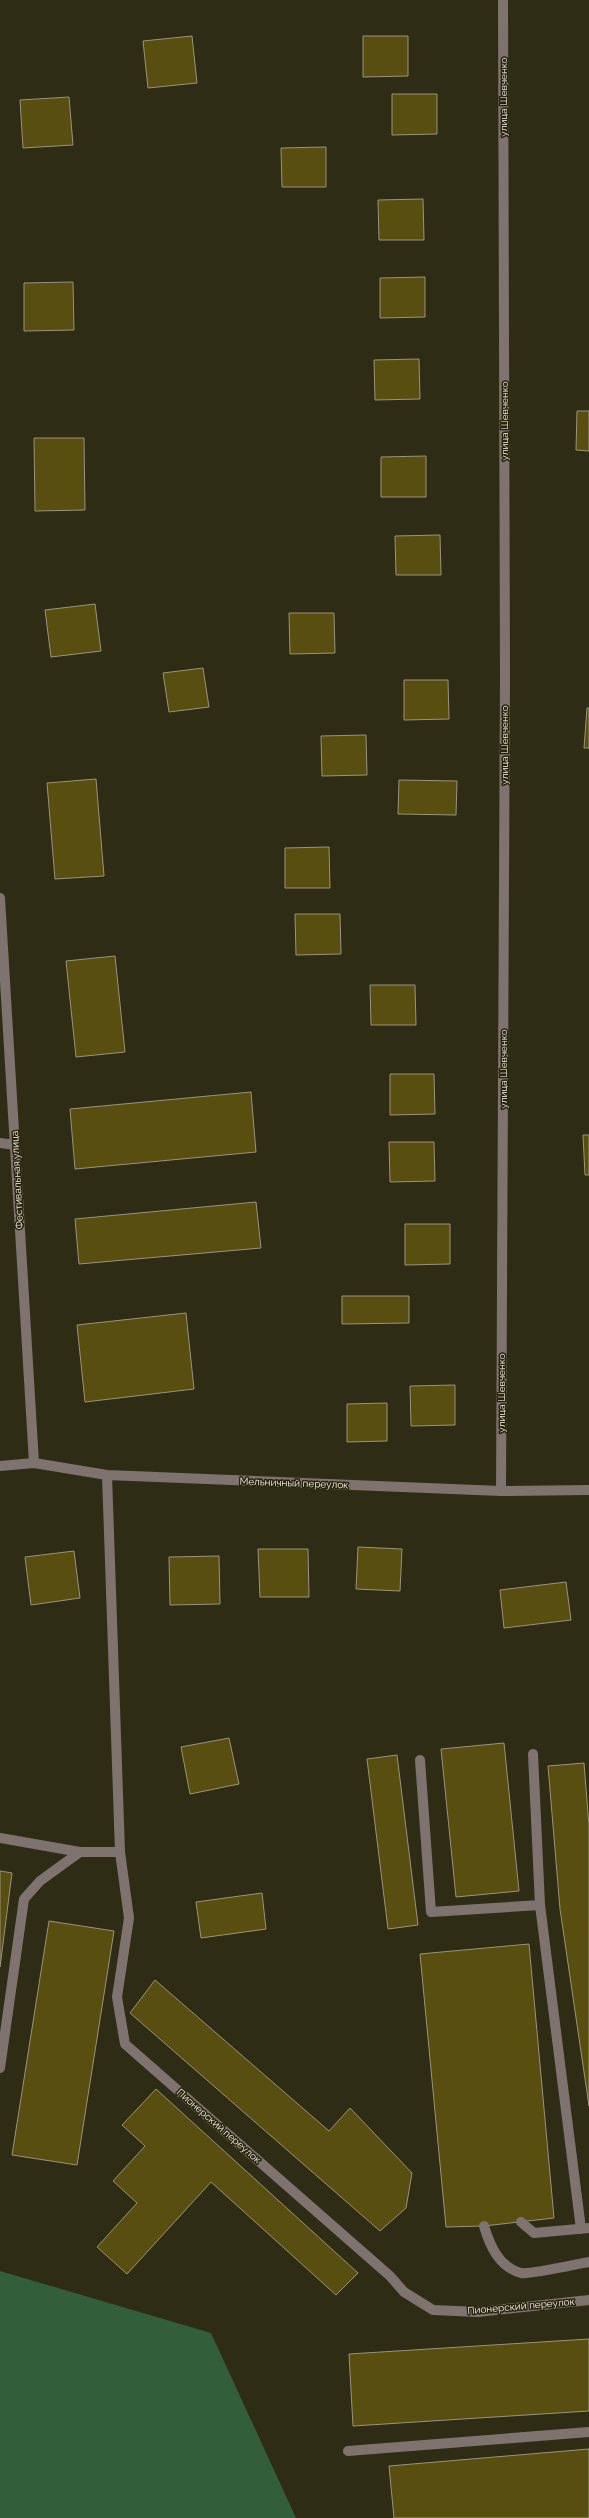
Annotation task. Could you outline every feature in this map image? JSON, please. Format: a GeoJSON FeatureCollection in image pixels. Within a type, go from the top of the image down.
{"type":"FeatureCollection","features":[{"type":"Feature","properties":{"kind":"street","name":"улица Шевченко"},"geometry":{"type":"LineString","coordinates":[[501,1491],[505,685],[503,0]]}},
{"type":"Feature","properties":{"kind":"street","name":"Фестивальная улица"},"geometry":{"type":"LineString","coordinates":[[0,898],[34,1463]]}},
{"type":"Feature","properties":{"kind":"street"},"geometry":{"type":"LineString","coordinates":[[0,1143],[14,1145]]}},
{"type":"Feature","properties":{"kind":"street","name":"Мельничный переулок"},"geometry":{"type":"LineString","coordinates":[[0,1466],[34,1463],[107,1475],[501,1491],[589,1490]]}},
{"type":"Feature","properties":{"kind":"street","name":"Пионерский переулок"},"geometry":{"type":"LineString","coordinates":[[107,1475],[120,1852],[129,1918],[117,1997],[125,2044],[390,2276],[404,2292],[433,2310],[478,2312],[589,2300]]}},
{"type":"Feature","properties":{"kind":"street"},"geometry":{"type":"LineString","coordinates":[[521,2222],[534,2233],[585,2228],[540,1905],[533,1754]]}},
{"type":"Feature","properties":{"kind":"street"},"geometry":{"type":"LineString","coordinates":[[420,1760],[431,1912],[540,1905]]}},
{"type":"Feature","properties":{"kind":"street"},"geometry":{"type":"LineString","coordinates":[[0,1838],[80,1852],[120,1852]]}},
{"type":"Feature","properties":{"kind":"street"},"geometry":{"type":"LineString","coordinates":[[0,2068],[24,1900],[40,1881],[80,1852]]}},
{"type":"Feature","properties":{"kind":"street"},"geometry":{"type":"LineString","coordinates":[[484,2226],[489,2245],[500,2260],[522,2273],[589,2262]]}},
{"type":"Feature","properties":{"kind":"street"},"geometry":{"type":"LineString","coordinates":[[348,2451],[589,2432]]}},
{"type":"Feature","properties":{"kind":"green space"},"geometry":{"type":"Polygon","coordinates":[[[0,2271],[211,2333],[296,2518],[0,2518],[0,2271]]]}},
{"type":"Feature","properties":{"kind":"building"},"geometry":{"type":"Polygon","coordinates":[[[192,36],[197,83],[148,88],[143,41],[192,36]]]}},
{"type":"Feature","properties":{"kind":"building"},"geometry":{"type":"Polygon","coordinates":[[[363,36],[408,36],[408,76],[363,77],[363,36]]]}},
{"type":"Feature","properties":{"kind":"building"},"geometry":{"type":"Polygon","coordinates":[[[392,94],[437,94],[437,134],[392,135],[392,94]]]}},
{"type":"Feature","properties":{"kind":"building"},"geometry":{"type":"Polygon","coordinates":[[[69,97],[73,145],[23,148],[20,100],[69,97]]]}},
{"type":"Feature","properties":{"kind":"building"},"geometry":{"type":"Polygon","coordinates":[[[326,147],[326,187],[282,187],[281,148],[326,147]]]}},
{"type":"Feature","properties":{"kind":"building"},"geometry":{"type":"Polygon","coordinates":[[[423,199],[424,240],[379,240],[378,200],[423,199]]]}},
{"type":"Feature","properties":{"kind":"building"},"geometry":{"type":"Polygon","coordinates":[[[425,277],[425,317],[380,318],[380,278],[425,277]]]}},
{"type":"Feature","properties":{"kind":"building"},"geometry":{"type":"Polygon","coordinates":[[[73,282],[74,330],[24,331],[24,283],[73,282]]]}},
{"type":"Feature","properties":{"kind":"building"},"geometry":{"type":"Polygon","coordinates":[[[419,359],[420,399],[375,400],[374,360],[419,359]]]}},
{"type":"Feature","properties":{"kind":"building"},"geometry":{"type":"Polygon","coordinates":[[[577,411],[589,411],[589,451],[576,450],[577,411]]]}},
{"type":"Feature","properties":{"kind":"building"},"geometry":{"type":"Polygon","coordinates":[[[34,438],[84,438],[85,510],[35,511],[34,438]]]}},
{"type":"Feature","properties":{"kind":"building"},"geometry":{"type":"Polygon","coordinates":[[[426,456],[426,497],[381,497],[381,457],[426,456]]]}},
{"type":"Feature","properties":{"kind":"building"},"geometry":{"type":"Polygon","coordinates":[[[440,535],[441,575],[396,575],[395,536],[440,535]]]}},
{"type":"Feature","properties":{"kind":"building"},"geometry":{"type":"Polygon","coordinates":[[[95,604],[101,651],[51,657],[45,610],[95,604]]]}},
{"type":"Feature","properties":{"kind":"building"},"geometry":{"type":"Polygon","coordinates":[[[289,613],[334,613],[335,653],[290,654],[289,613]]]}},
{"type":"Feature","properties":{"kind":"building"},"geometry":{"type":"Polygon","coordinates":[[[203,668],[209,707],[169,712],[163,673],[203,668]]]}},
{"type":"Feature","properties":{"kind":"building"},"geometry":{"type":"Polygon","coordinates":[[[404,680],[448,680],[449,719],[404,720],[404,680]]]}},
{"type":"Feature","properties":{"kind":"building"},"geometry":{"type":"Polygon","coordinates":[[[587,708],[589,708],[589,748],[584,748],[587,708]]]}},
{"type":"Feature","properties":{"kind":"building"},"geometry":{"type":"Polygon","coordinates":[[[366,735],[367,775],[322,776],[321,736],[366,735]]]}},
{"type":"Feature","properties":{"kind":"building"},"geometry":{"type":"Polygon","coordinates":[[[96,779],[104,876],[55,879],[47,783],[96,779]]]}},
{"type":"Feature","properties":{"kind":"building"},"geometry":{"type":"Polygon","coordinates":[[[399,780],[457,781],[456,815],[398,814],[399,780]]]}},
{"type":"Feature","properties":{"kind":"building"},"geometry":{"type":"Polygon","coordinates":[[[329,847],[330,888],[285,888],[285,848],[329,847]]]}},
{"type":"Feature","properties":{"kind":"building"},"geometry":{"type":"Polygon","coordinates":[[[295,914],[340,914],[341,954],[296,955],[295,914]]]}},
{"type":"Feature","properties":{"kind":"building"},"geometry":{"type":"Polygon","coordinates":[[[115,956],[125,1052],[76,1057],[66,961],[115,956]]]}},
{"type":"Feature","properties":{"kind":"building"},"geometry":{"type":"Polygon","coordinates":[[[370,985],[415,985],[416,1025],[371,1025],[370,985]]]}},
{"type":"Feature","properties":{"kind":"building"},"geometry":{"type":"Polygon","coordinates":[[[390,1074],[434,1074],[435,1114],[390,1115],[390,1074]]]}},
{"type":"Feature","properties":{"kind":"building"},"geometry":{"type":"Polygon","coordinates":[[[251,1092],[256,1152],[75,1169],[70,1109],[251,1092]]]}},
{"type":"Feature","properties":{"kind":"building"},"geometry":{"type":"Polygon","coordinates":[[[583,1135],[589,1135],[589,1175],[585,1175],[583,1135]]]}},
{"type":"Feature","properties":{"kind":"building"},"geometry":{"type":"Polygon","coordinates":[[[389,1142],[434,1142],[435,1181],[390,1182],[389,1142]]]}},
{"type":"Feature","properties":{"kind":"building"},"geometry":{"type":"Polygon","coordinates":[[[256,1202],[261,1248],[79,1264],[75,1219],[256,1202]]]}},
{"type":"Feature","properties":{"kind":"building"},"geometry":{"type":"Polygon","coordinates":[[[405,1224],[450,1224],[450,1264],[405,1265],[405,1224]]]}},
{"type":"Feature","properties":{"kind":"building"},"geometry":{"type":"Polygon","coordinates":[[[342,1296],[409,1296],[409,1323],[342,1324],[342,1296]]]}},
{"type":"Feature","properties":{"kind":"building"},"geometry":{"type":"Polygon","coordinates":[[[186,1313],[194,1389],[85,1402],[77,1325],[186,1313]]]}},
{"type":"Feature","properties":{"kind":"building"},"geometry":{"type":"Polygon","coordinates":[[[455,1385],[455,1425],[411,1426],[410,1386],[455,1385]]]}},
{"type":"Feature","properties":{"kind":"building"},"geometry":{"type":"Polygon","coordinates":[[[387,1403],[387,1441],[347,1442],[347,1404],[387,1403]]]}},
{"type":"Feature","properties":{"kind":"building"},"geometry":{"type":"Polygon","coordinates":[[[358,1547],[402,1549],[400,1591],[356,1589],[358,1547]]]}},
{"type":"Feature","properties":{"kind":"building"},"geometry":{"type":"Polygon","coordinates":[[[258,1549],[308,1549],[309,1597],[260,1597],[258,1549]]]}},
{"type":"Feature","properties":{"kind":"building"},"geometry":{"type":"Polygon","coordinates":[[[74,1551],[80,1598],[31,1605],[25,1557],[74,1551]]]}},
{"type":"Feature","properties":{"kind":"building"},"geometry":{"type":"Polygon","coordinates":[[[219,1556],[220,1604],[170,1605],[169,1557],[219,1556]]]}},
{"type":"Feature","properties":{"kind":"building"},"geometry":{"type":"Polygon","coordinates":[[[566,1582],[571,1620],[504,1628],[500,1590],[566,1582]]]}},
{"type":"Feature","properties":{"kind":"building"},"geometry":{"type":"Polygon","coordinates":[[[229,1738],[239,1784],[190,1794],[181,1747],[229,1738]]]}},
{"type":"Feature","properties":{"kind":"building"},"geometry":{"type":"Polygon","coordinates":[[[504,1743],[519,1891],[456,1897],[441,1749],[504,1743]]]}},
{"type":"Feature","properties":{"kind":"building"},"geometry":{"type":"Polygon","coordinates":[[[397,1755],[418,1925],[388,1929],[367,1759],[397,1755]]]}},
{"type":"Feature","properties":{"kind":"building"},"geometry":{"type":"Polygon","coordinates":[[[584,1763],[589,1826],[589,2106],[560,1909],[548,1766],[584,1763]]]}},
{"type":"Feature","properties":{"kind":"building"},"geometry":{"type":"Polygon","coordinates":[[[0,1871],[12,1873],[0,1967],[0,1871]]]}},
{"type":"Feature","properties":{"kind":"building"},"geometry":{"type":"Polygon","coordinates":[[[262,1893],[266,1929],[201,1938],[196,1902],[262,1893]]]}},
{"type":"Feature","properties":{"kind":"building"},"geometry":{"type":"Polygon","coordinates":[[[49,1921],[114,1931],[77,2165],[12,2155],[49,1921]]]}},
{"type":"Feature","properties":{"kind":"building"},"geometry":{"type":"Polygon","coordinates":[[[529,1944],[554,2218],[484,2226],[446,2227],[420,1954],[529,1944]]]}},
{"type":"Feature","properties":{"kind":"building"},"geometry":{"type":"Polygon","coordinates":[[[155,1980],[329,2131],[350,2108],[412,2173],[406,2208],[380,2231],[130,2013],[155,1980]]]}},
{"type":"Feature","properties":{"kind":"building"},"geometry":{"type":"Polygon","coordinates":[[[156,2089],[358,2273],[336,2295],[211,2182],[127,2274],[97,2247],[137,2203],[113,2181],[145,2146],[122,2125],[156,2089]]]}},
{"type":"Feature","properties":{"kind":"building"},"geometry":{"type":"Polygon","coordinates":[[[589,2339],[589,2411],[353,2426],[349,2354],[589,2339]]]}},
{"type":"Feature","properties":{"kind":"building"},"geometry":{"type":"Polygon","coordinates":[[[589,2449],[589,2518],[394,2518],[389,2466],[589,2449]]]}}]}
